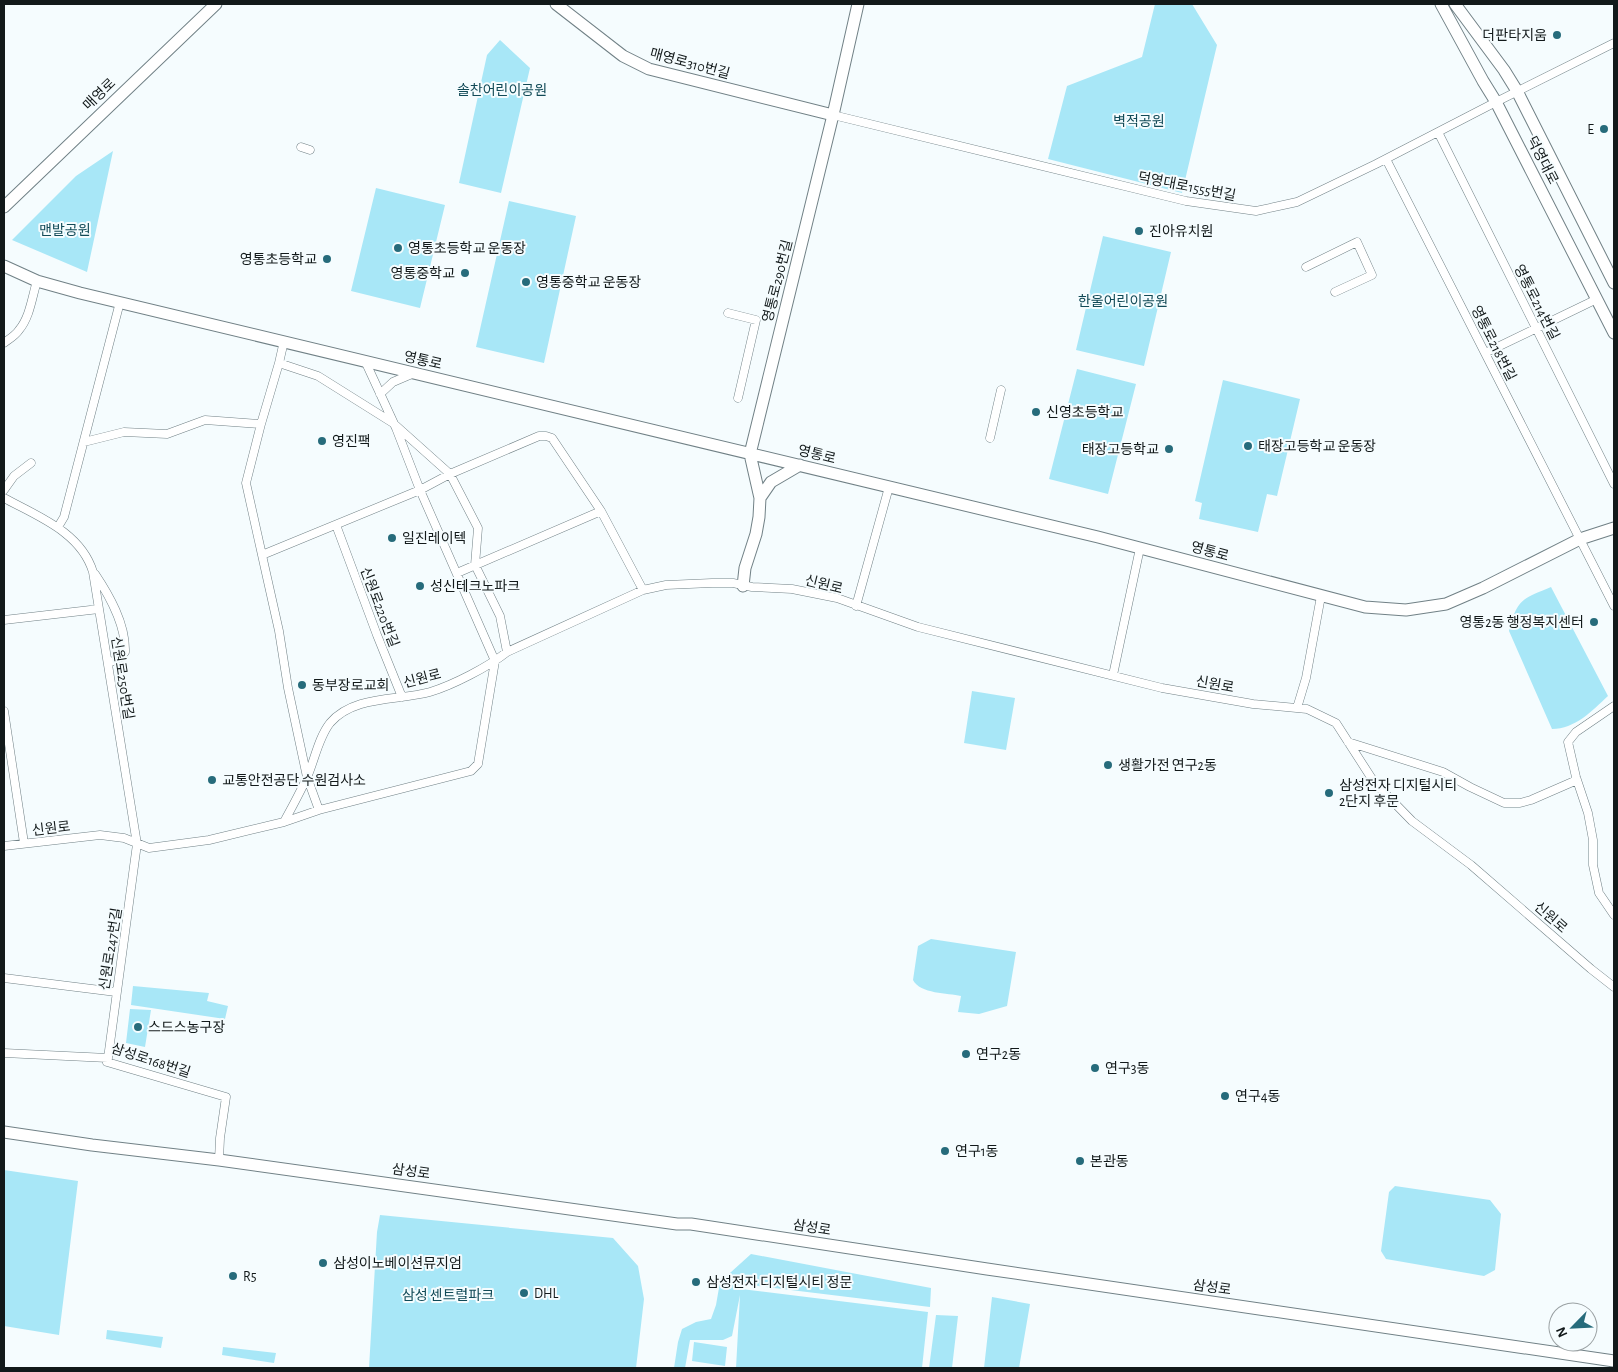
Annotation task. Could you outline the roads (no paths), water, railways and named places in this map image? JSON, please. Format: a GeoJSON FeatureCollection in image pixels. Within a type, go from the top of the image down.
{"type":"FeatureCollection","features":[{"type":"Feature","properties":{"kind":"street","name":"매영로"},"geometry":{"type":"LineString","coordinates":[[4,208],[216,4]]}},
{"type":"Feature","properties":{"kind":"street","name":"매영로310번길"},"geometry":{"type":"LineString","coordinates":[[556,4],[623,56],[649,70],[833,115]]}},
{"type":"Feature","properties":{"kind":"street","name":"영통로290번길"},"geometry":{"type":"LineString","coordinates":[[750,454],[833,115],[858,4]]}},
{"type":"Feature","properties":{"kind":"street"},"geometry":{"type":"LineString","coordinates":[[1435,4],[1449,19]]}},
{"type":"Feature","properties":{"kind":"street","name":"덕영대로"},"geometry":{"type":"LineString","coordinates":[[1441,4],[1496,102],[1614,333]]}},
{"type":"Feature","properties":{"kind":"street","name":"덕영대로"},"geometry":{"type":"LineString","coordinates":[[1458,7],[1517,91],[1614,283]]}},
{"type":"Feature","properties":{"kind":"street","name":"덕영대로1555번길"},"geometry":{"type":"LineString","coordinates":[[833,115],[1186,201],[1256,211],[1297,202],[1614,43]]}},
{"type":"Feature","properties":{"kind":"street","name":"영통로214번길"},"geometry":{"type":"LineString","coordinates":[[1438,132],[1614,484]]}},
{"type":"Feature","properties":{"kind":"street"},"geometry":{"type":"LineString","coordinates":[[301,147],[310,150]]}},
{"type":"Feature","properties":{"kind":"street","name":"영통로218번길"},"geometry":{"type":"LineString","coordinates":[[1386,159],[1614,606]]}},
{"type":"Feature","properties":{"kind":"street"},"geometry":{"type":"LineString","coordinates":[[1306,267],[1357,242],[1372,275],[1335,292]]}},
{"type":"Feature","properties":{"kind":"street","name":"영통로"},"geometry":{"type":"LineString","coordinates":[[4,266],[37,281],[120,302],[284,340],[366,362],[1140,548],[1365,607],[1406,610],[1446,604],[1483,588],[1580,539],[1614,528]]}},
{"type":"Feature","properties":{"kind":"street"},"geometry":{"type":"LineString","coordinates":[[4,344],[23,325],[37,281]]}},
{"type":"Feature","properties":{"kind":"street"},"geometry":{"type":"LineString","coordinates":[[1485,353],[1597,299]]}},
{"type":"Feature","properties":{"kind":"street"},"geometry":{"type":"LineString","coordinates":[[58,528],[64,517],[120,302]]}},
{"type":"Feature","properties":{"kind":"street"},"geometry":{"type":"LineString","coordinates":[[728,313],[756,320],[738,398]]}},
{"type":"Feature","properties":{"kind":"street"},"geometry":{"type":"LineString","coordinates":[[284,340],[246,483],[279,631],[288,688],[308,777],[319,810]]}},
{"type":"Feature","properties":{"kind":"street"},"geometry":{"type":"LineString","coordinates":[[284,822],[319,810],[471,772],[478,764],[495,661],[366,362]]}},
{"type":"Feature","properties":{"kind":"street"},"geometry":{"type":"LineString","coordinates":[[279,363],[318,376],[393,423],[450,474],[478,528],[475,565],[500,616],[507,652]]}},
{"type":"Feature","properties":{"kind":"street"},"geometry":{"type":"LineString","coordinates":[[380,394],[393,382],[414,373]]}},
{"type":"Feature","properties":{"kind":"street"},"geometry":{"type":"LineString","coordinates":[[990,438],[1001,390]]}},
{"type":"Feature","properties":{"kind":"street"},"geometry":{"type":"LineString","coordinates":[[84,442],[124,432],[167,434],[205,420],[261,424]]}},
{"type":"Feature","properties":{"kind":"street"},"geometry":{"type":"LineString","coordinates":[[262,555],[420,490],[450,474],[539,436],[546,436],[552,438],[601,511],[643,590]]}},
{"type":"Feature","properties":{"kind":"street"},"geometry":{"type":"LineString","coordinates":[[743,586],[745,568],[758,525],[760,498],[750,454]]}},
{"type":"Feature","properties":{"kind":"street"},"geometry":{"type":"LineString","coordinates":[[4,490],[14,476],[31,463]]}},
{"type":"Feature","properties":{"kind":"street"},"geometry":{"type":"LineString","coordinates":[[760,498],[771,482],[800,465]]}},
{"type":"Feature","properties":{"kind":"street"},"geometry":{"type":"LineString","coordinates":[[856,606],[889,487]]}},
{"type":"Feature","properties":{"kind":"street","name":"신원로250번길"},"geometry":{"type":"LineString","coordinates":[[4,498],[58,528],[77,543],[88,557],[93,572],[109,663],[137,844]]}},
{"type":"Feature","properties":{"kind":"street"},"geometry":{"type":"LineString","coordinates":[[457,573],[601,511]]}},
{"type":"Feature","properties":{"kind":"street","name":"신원로220번길"},"geometry":{"type":"LineString","coordinates":[[336,525],[376,635],[402,697]]}},
{"type":"Feature","properties":{"kind":"street"},"geometry":{"type":"LineString","coordinates":[[1113,675],[1140,548]]}},
{"type":"Feature","properties":{"kind":"street"},"geometry":{"type":"LineString","coordinates":[[93,572],[107,591],[122,629],[125,652],[121,657],[109,663]]}},
{"type":"Feature","properties":{"kind":"street","name":"신원로"},"geometry":{"type":"LineString","coordinates":[[4,846],[100,835],[124,838],[149,848],[195,842],[284,822],[308,777],[325,731],[342,712],[359,706],[441,688],[495,661],[507,652],[643,590],[666,585],[733,583],[743,586],[792,589],[837,598],[918,626],[1180,691],[1253,704],[1307,709],[1336,723],[1374,782],[1412,821],[1471,865],[1614,987]]}},
{"type":"Feature","properties":{"kind":"street"},"geometry":{"type":"LineString","coordinates":[[1297,708],[1306,678],[1321,596]]}},
{"type":"Feature","properties":{"kind":"street"},"geometry":{"type":"LineString","coordinates":[[4,620],[99,609]]}},
{"type":"Feature","properties":{"kind":"street"},"geometry":{"type":"LineString","coordinates":[[1614,706],[1576,732],[1568,742],[1577,780],[1588,813],[1593,840],[1593,865],[1600,892],[1614,915]]}},
{"type":"Feature","properties":{"kind":"street"},"geometry":{"type":"LineString","coordinates":[[4,711],[24,843]]}},
{"type":"Feature","properties":{"kind":"street"},"geometry":{"type":"LineString","coordinates":[[1348,742],[1443,772],[1504,803],[1520,803],[1531,800],[1577,780]]}},
{"type":"Feature","properties":{"kind":"street","name":"신원로247번길"},"geometry":{"type":"LineString","coordinates":[[108,1058],[137,844]]}},
{"type":"Feature","properties":{"kind":"street"},"geometry":{"type":"LineString","coordinates":[[4,978],[116,992]]}},
{"type":"Feature","properties":{"kind":"street","name":"삼성로168번길"},"geometry":{"type":"LineString","coordinates":[[4,1054],[108,1058],[107,1062],[226,1097],[219,1160]]}},
{"type":"Feature","properties":{"kind":"street","name":"삼성로"},"geometry":{"type":"LineString","coordinates":[[4,1132],[678,1224],[691,1224],[1614,1361]]}},
{"type":"Feature","properties":{"kind":"place","name":"더판타지움"},"geometry":{"type":"Point","coordinates":[1557,35]}},
{"type":"Feature","properties":{"kind":"place","name":"E"},"geometry":{"type":"Point","coordinates":[1604,129]}},
{"type":"Feature","properties":{"kind":"place","name":"진아유치원"},"geometry":{"type":"Point","coordinates":[1139,231]}},
{"type":"Feature","properties":{"kind":"place","name":"영통초등학교 운동장"},"geometry":{"type":"Point","coordinates":[398,248]}},
{"type":"Feature","properties":{"kind":"place","name":"영통초등학교"},"geometry":{"type":"Point","coordinates":[327,259]}},
{"type":"Feature","properties":{"kind":"place","name":"영통중학교"},"geometry":{"type":"Point","coordinates":[465,273]}},
{"type":"Feature","properties":{"kind":"place","name":"영통중학교 운동장"},"geometry":{"type":"Point","coordinates":[526,282]}},
{"type":"Feature","properties":{"kind":"place","name":"신영초등학교"},"geometry":{"type":"Point","coordinates":[1036,412]}},
{"type":"Feature","properties":{"kind":"place","name":"영진팩"},"geometry":{"type":"Point","coordinates":[322,441]}},
{"type":"Feature","properties":{"kind":"place","name":"태장고등학교 운동장"},"geometry":{"type":"Point","coordinates":[1248,446]}},
{"type":"Feature","properties":{"kind":"place","name":"태장고등학교"},"geometry":{"type":"Point","coordinates":[1169,449]}},
{"type":"Feature","properties":{"kind":"place","name":"일진레이텍"},"geometry":{"type":"Point","coordinates":[392,538]}},
{"type":"Feature","properties":{"kind":"place","name":"성신테크노파크"},"geometry":{"type":"Point","coordinates":[420,586]}},
{"type":"Feature","properties":{"kind":"place","name":"영통2동 행정복지센터"},"geometry":{"type":"Point","coordinates":[1594,622]}},
{"type":"Feature","properties":{"kind":"place","name":"동부장로교회"},"geometry":{"type":"Point","coordinates":[302,685]}},
{"type":"Feature","properties":{"kind":"place","name":"생활가전 연구2동"},"geometry":{"type":"Point","coordinates":[1108,765]}},
{"type":"Feature","properties":{"kind":"place","name":"교통안전공단 수원검사소"},"geometry":{"type":"Point","coordinates":[212,780]}},
{"type":"Feature","properties":{"kind":"place","name":"삼성전자 디지털시티 2단지 후문"},"geometry":{"type":"Point","coordinates":[1329,793]}},
{"type":"Feature","properties":{"kind":"place","name":"스드스농구장"},"geometry":{"type":"Point","coordinates":[138,1027]}},
{"type":"Feature","properties":{"kind":"place","name":"연구2동"},"geometry":{"type":"Point","coordinates":[966,1054]}},
{"type":"Feature","properties":{"kind":"place","name":"연구3동"},"geometry":{"type":"Point","coordinates":[1095,1068]}},
{"type":"Feature","properties":{"kind":"place","name":"연구4동"},"geometry":{"type":"Point","coordinates":[1225,1096]}},
{"type":"Feature","properties":{"kind":"place","name":"연구1동"},"geometry":{"type":"Point","coordinates":[945,1151]}},
{"type":"Feature","properties":{"kind":"place","name":"본관동"},"geometry":{"type":"Point","coordinates":[1080,1161]}},
{"type":"Feature","properties":{"kind":"place","name":"삼성이노베이션뮤지엄"},"geometry":{"type":"Point","coordinates":[323,1263]}},
{"type":"Feature","properties":{"kind":"place","name":"R5"},"geometry":{"type":"Point","coordinates":[233,1276]}},
{"type":"Feature","properties":{"kind":"place","name":"삼성전자 디지털시티 정문"},"geometry":{"type":"Point","coordinates":[696,1282]}},
{"type":"Feature","properties":{"kind":"place","name":"DHL"},"geometry":{"type":"Point","coordinates":[524,1293]}},
{"type":"Feature","properties":{"kind":"park label","name":"솔찬어린이공원"},"geometry":{"type":"Point","coordinates":[502,90]}},
{"type":"Feature","properties":{"kind":"park label","name":"벽적공원"},"geometry":{"type":"Point","coordinates":[1139,121]}},
{"type":"Feature","properties":{"kind":"park label","name":"맨발공원"},"geometry":{"type":"Point","coordinates":[65,230]}},
{"type":"Feature","properties":{"kind":"park label","name":"한울어린이공원"},"geometry":{"type":"Point","coordinates":[1123,301]}},
{"type":"Feature","properties":{"kind":"park label","name":"삼성 센트럴파크"},"geometry":{"type":"Point","coordinates":[448,1295]}}]}
